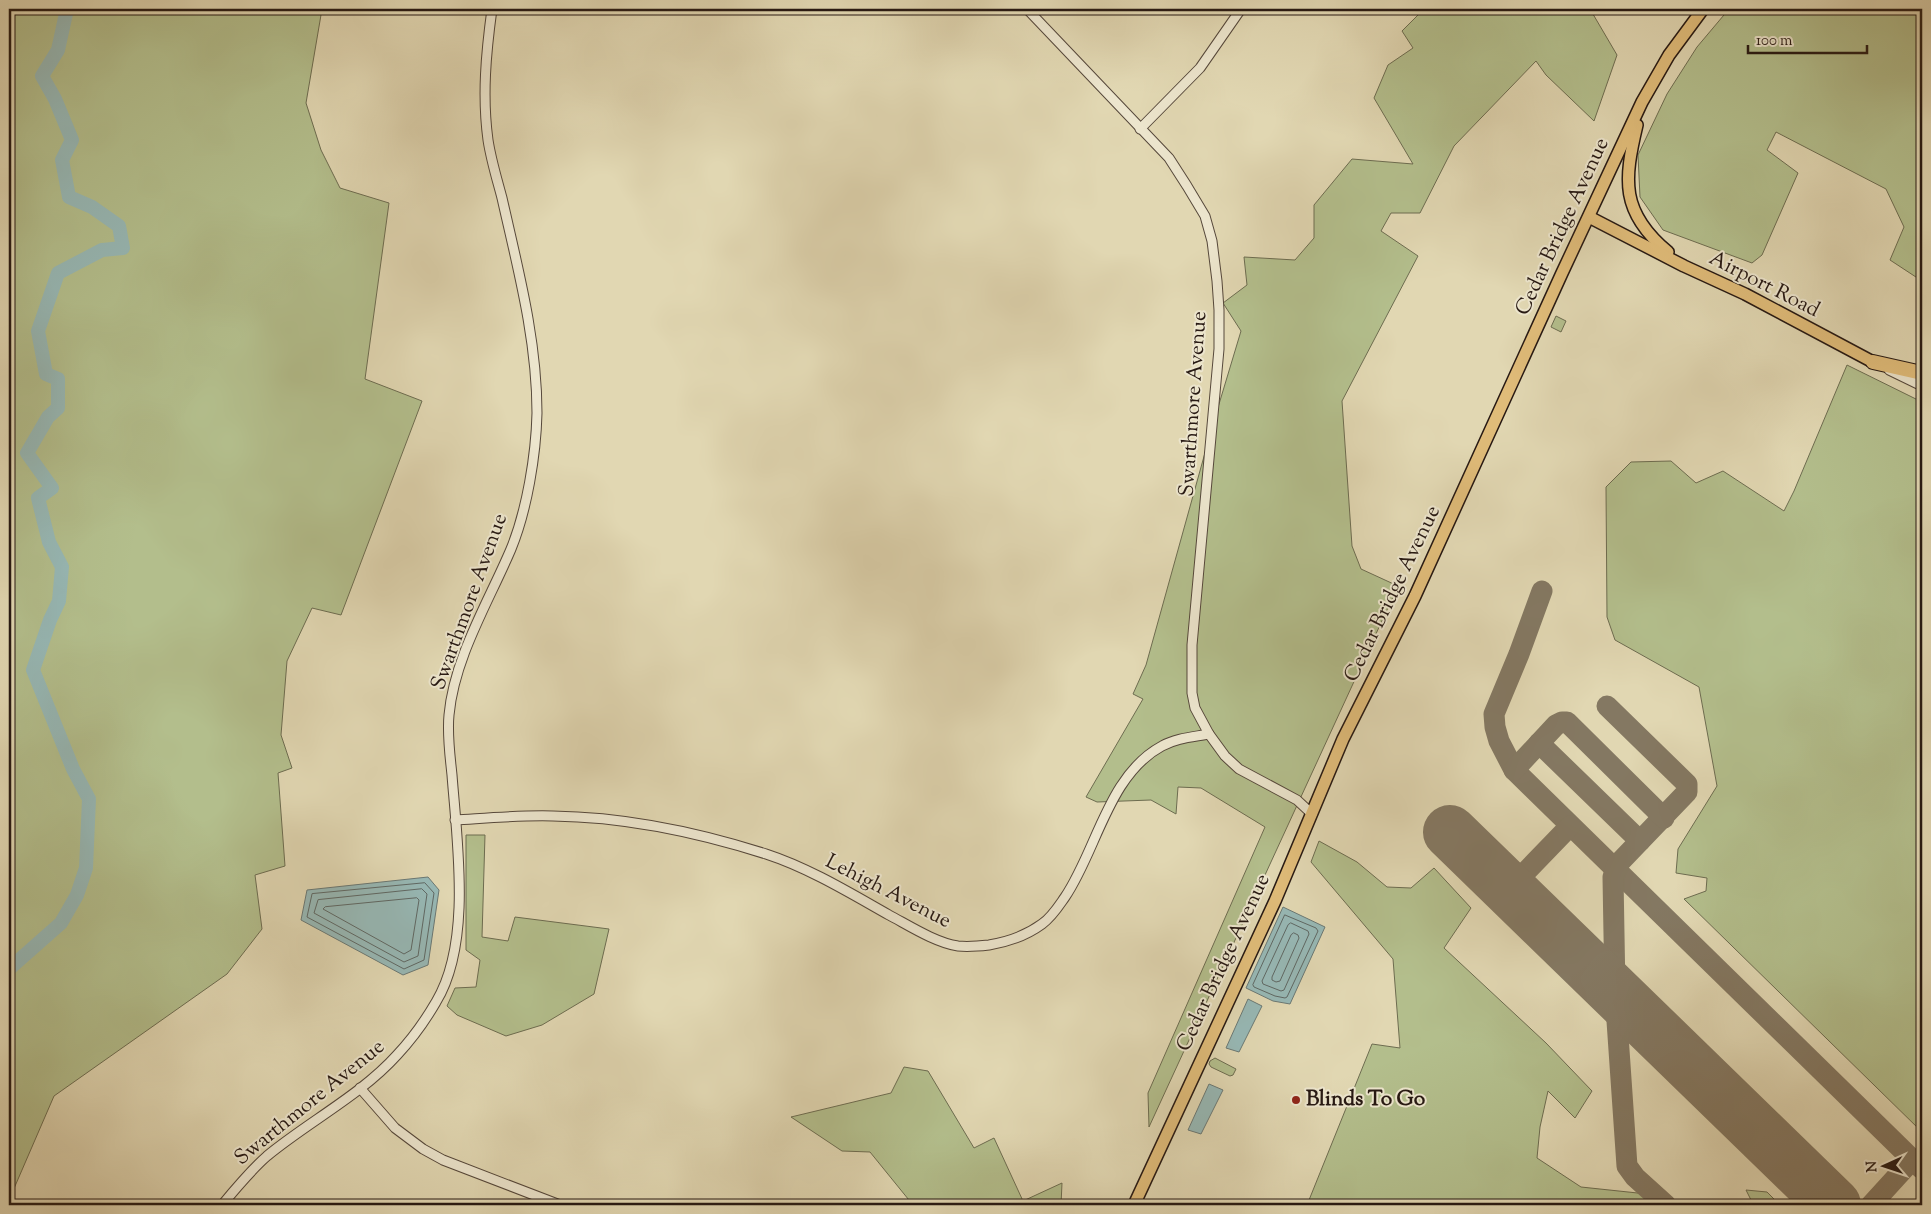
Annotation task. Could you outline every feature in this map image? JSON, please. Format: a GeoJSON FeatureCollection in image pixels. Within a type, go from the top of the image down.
{"type":"FeatureCollection","features":[{"type":"Feature","properties":{"kind":"highway"},"geometry":{"type":"LineString","coordinates":[[1873,362],[1922,373]]}},
{"type":"Feature","properties":{"kind":"main road","name":"Cedar Bridge Avenue"},"geometry":{"type":"LineString","coordinates":[[1134,1205],[1275,901],[1343,739],[1419,587],[1642,102],[1669,55],[1703,9]]}},
{"type":"Feature","properties":{"kind":"main road"},"geometry":{"type":"LineString","coordinates":[[1642,102],[1628,170],[1631,201],[1638,217],[1653,239],[1684,266]]}},
{"type":"Feature","properties":{"kind":"main road","name":"Airport Road"},"geometry":{"type":"LineString","coordinates":[[1589,217],[1684,266],[1746,294],[1873,362]]}},
{"type":"Feature","properties":{"kind":"street","name":"Swarthmore Avenue"},"geometry":{"type":"LineString","coordinates":[[222,1205],[267,1156],[360,1088],[396,1057],[415,1034],[439,998],[454,959],[459,881],[449,718],[452,695],[465,653],[512,546],[518,527],[532,469],[537,415],[536,367],[532,334],[488,141],[484,74],[492,9]]}},
{"type":"Feature","properties":{"kind":"street","name":"Swarthmore Avenue"},"geometry":{"type":"LineString","coordinates":[[1027,9],[1169,158],[1205,216],[1212,241],[1217,281],[1219,349],[1192,645],[1192,693],[1196,708],[1208,734],[1225,756],[1238,769],[1297,800],[1312,814]]}},
{"type":"Feature","properties":{"kind":"street"},"geometry":{"type":"LineString","coordinates":[[1140,129],[1200,68],[1241,9]]}},
{"type":"Feature","properties":{"kind":"street","name":"Airport Road"},"geometry":{"type":"LineString","coordinates":[[1873,362],[1922,386]]}},
{"type":"Feature","properties":{"kind":"street","name":"Lehigh Avenue"},"geometry":{"type":"LineString","coordinates":[[455,820],[552,816],[589,817],[688,832],[768,855],[797,867],[837,886],[906,924],[939,939],[958,946],[986,945],[1004,942],[1022,935],[1042,924],[1055,912],[1072,887],[1122,784],[1147,756],[1162,746],[1179,739],[1208,734]]}},
{"type":"Feature","properties":{"kind":"street"},"geometry":{"type":"LineString","coordinates":[[360,1088],[395,1128],[423,1149],[443,1160],[560,1205]]}},
{"type":"Feature","properties":{"kind":"green space"},"geometry":{"type":"Polygon","coordinates":[[[9,9],[322,9],[306,103],[321,150],[340,188],[389,203],[365,379],[422,401],[341,615],[312,608],[287,661],[281,735],[292,768],[278,773],[285,866],[255,875],[262,929],[227,974],[54,1096],[9,1200],[9,9]]]}},
{"type":"Feature","properties":{"kind":"green space"},"geometry":{"type":"Polygon","coordinates":[[[1424,9],[1590,9],[1617,55],[1594,121],[1546,75],[1536,61],[1454,146],[1420,213],[1391,213],[1381,231],[1418,256],[1342,401],[1352,546],[1361,569],[1398,586],[1149,1127],[1148,1093],[1265,827],[1201,788],[1178,787],[1176,814],[1151,800],[1097,802],[1086,797],[1143,699],[1133,694],[1146,665],[1241,331],[1223,303],[1247,285],[1244,257],[1295,260],[1314,238],[1314,205],[1352,159],[1413,164],[1374,98],[1388,65],[1413,48],[1402,31],[1424,9]]]}},
{"type":"Feature","properties":{"kind":"green space"},"geometry":{"type":"Polygon","coordinates":[[[1729,9],[1922,9],[1922,281],[1890,260],[1904,227],[1886,189],[1776,132],[1767,150],[1798,173],[1762,255],[1752,263],[1663,230],[1640,197],[1638,155],[1667,94],[1697,47],[1729,9]]]}},
{"type":"Feature","properties":{"kind":"green space"},"geometry":{"type":"Polygon","coordinates":[[[1556,316],[1566,321],[1561,332],[1551,327],[1556,316]]]}},
{"type":"Feature","properties":{"kind":"green space"},"geometry":{"type":"Polygon","coordinates":[[[1847,365],[1922,402],[1922,1132],[1684,899],[1706,891],[1707,878],[1676,873],[1678,849],[1717,786],[1699,687],[1615,640],[1607,617],[1606,487],[1631,462],[1671,461],[1696,483],[1723,471],[1784,511],[1847,365]]]}},
{"type":"Feature","properties":{"kind":"green space"},"geometry":{"type":"Polygon","coordinates":[[[466,835],[485,835],[482,937],[508,941],[515,917],[609,929],[594,994],[542,1025],[506,1036],[457,1015],[447,1006],[455,988],[476,987],[480,960],[466,950],[466,835]]]}},
{"type":"Feature","properties":{"kind":"green space"},"geometry":{"type":"Polygon","coordinates":[[[1319,841],[1357,862],[1387,887],[1411,888],[1434,868],[1471,908],[1444,948],[1546,1043],[1592,1091],[1575,1118],[1548,1091],[1540,1127],[1537,1158],[1581,1187],[1647,1194],[1657,1205],[1307,1205],[1372,1044],[1400,1048],[1393,959],[1311,862],[1319,841]]]}},
{"type":"Feature","properties":{"kind":"green space"},"geometry":{"type":"Polygon","coordinates":[[[1215,1058],[1236,1069],[1233,1075],[1230,1076],[1211,1067],[1210,1061],[1215,1058]]]}},
{"type":"Feature","properties":{"kind":"green space"},"geometry":{"type":"Polygon","coordinates":[[[904,1067],[928,1071],[974,1148],[994,1138],[1023,1201],[1062,1183],[1061,1205],[913,1205],[870,1152],[842,1151],[791,1117],[891,1093],[904,1067]]]}},
{"type":"Feature","properties":{"kind":"green space"},"geometry":{"type":"Polygon","coordinates":[[[1746,1190],[1767,1192],[1780,1205],[1752,1205],[1746,1190]]]}},
{"type":"Feature","properties":{"kind":"water"},"geometry":{"type":"Polygon","coordinates":[[[428,877],[439,890],[428,965],[403,975],[301,920],[307,890],[428,877]]]}},
{"type":"Feature","properties":{"kind":"water"},"geometry":{"type":"Polygon","coordinates":[[[1283,907],[1325,927],[1290,1004],[1273,1001],[1246,988],[1283,907]]]}},
{"type":"Feature","properties":{"kind":"water"},"geometry":{"type":"Polygon","coordinates":[[[1248,999],[1262,1006],[1239,1052],[1226,1048],[1248,999]]]}},
{"type":"Feature","properties":{"kind":"water"},"geometry":{"type":"Polygon","coordinates":[[[1209,1084],[1223,1090],[1201,1134],[1188,1130],[1209,1084]]]}},
{"type":"Feature","properties":{"kind":"waterway"},"geometry":{"type":"LineString","coordinates":[[9,969],[61,923],[77,895],[86,868],[89,799],[73,769],[33,670],[50,620],[59,601],[62,567],[49,542],[38,498],[52,488],[27,453],[48,417],[58,408],[58,379],[46,374],[38,331],[58,273],[102,250],[123,248],[119,226],[92,207],[69,197],[62,160],[72,140],[55,99],[42,76],[58,50],[67,9]]}},
{"type":"Feature","properties":{"kind":"taxiway"},"geometry":{"type":"LineString","coordinates":[[1542,591],[1494,714],[1499,741],[1514,770],[1922,1169]]}},
{"type":"Feature","properties":{"kind":"taxiway"},"geometry":{"type":"LineString","coordinates":[[1607,706],[1687,784],[1687,792],[1617,865],[1613,877],[1615,992],[1627,1166],[1635,1177],[1666,1205]]}},
{"type":"Feature","properties":{"kind":"taxiway"},"geometry":{"type":"LineString","coordinates":[[1514,770],[1556,725],[1567,722],[1664,818]]}},
{"type":"Feature","properties":{"kind":"taxiway"},"geometry":{"type":"LineString","coordinates":[[1539,743],[1640,841]]}},
{"type":"Feature","properties":{"kind":"taxiway"},"geometry":{"type":"LineString","coordinates":[[1515,895],[1515,883],[1570,826]]}},
{"type":"Feature","properties":{"kind":"taxiway"},"geometry":{"type":"LineString","coordinates":[[1871,1205],[1912,1160]]}},
{"type":"Feature","properties":{"kind":"runway"},"geometry":{"type":"LineString","coordinates":[[1450,832],[1834,1205]]}},
{"type":"Feature","properties":{"kind":"place","name":"Blinds To Go"},"geometry":{"type":"Point","coordinates":[1296,1100]}}]}
